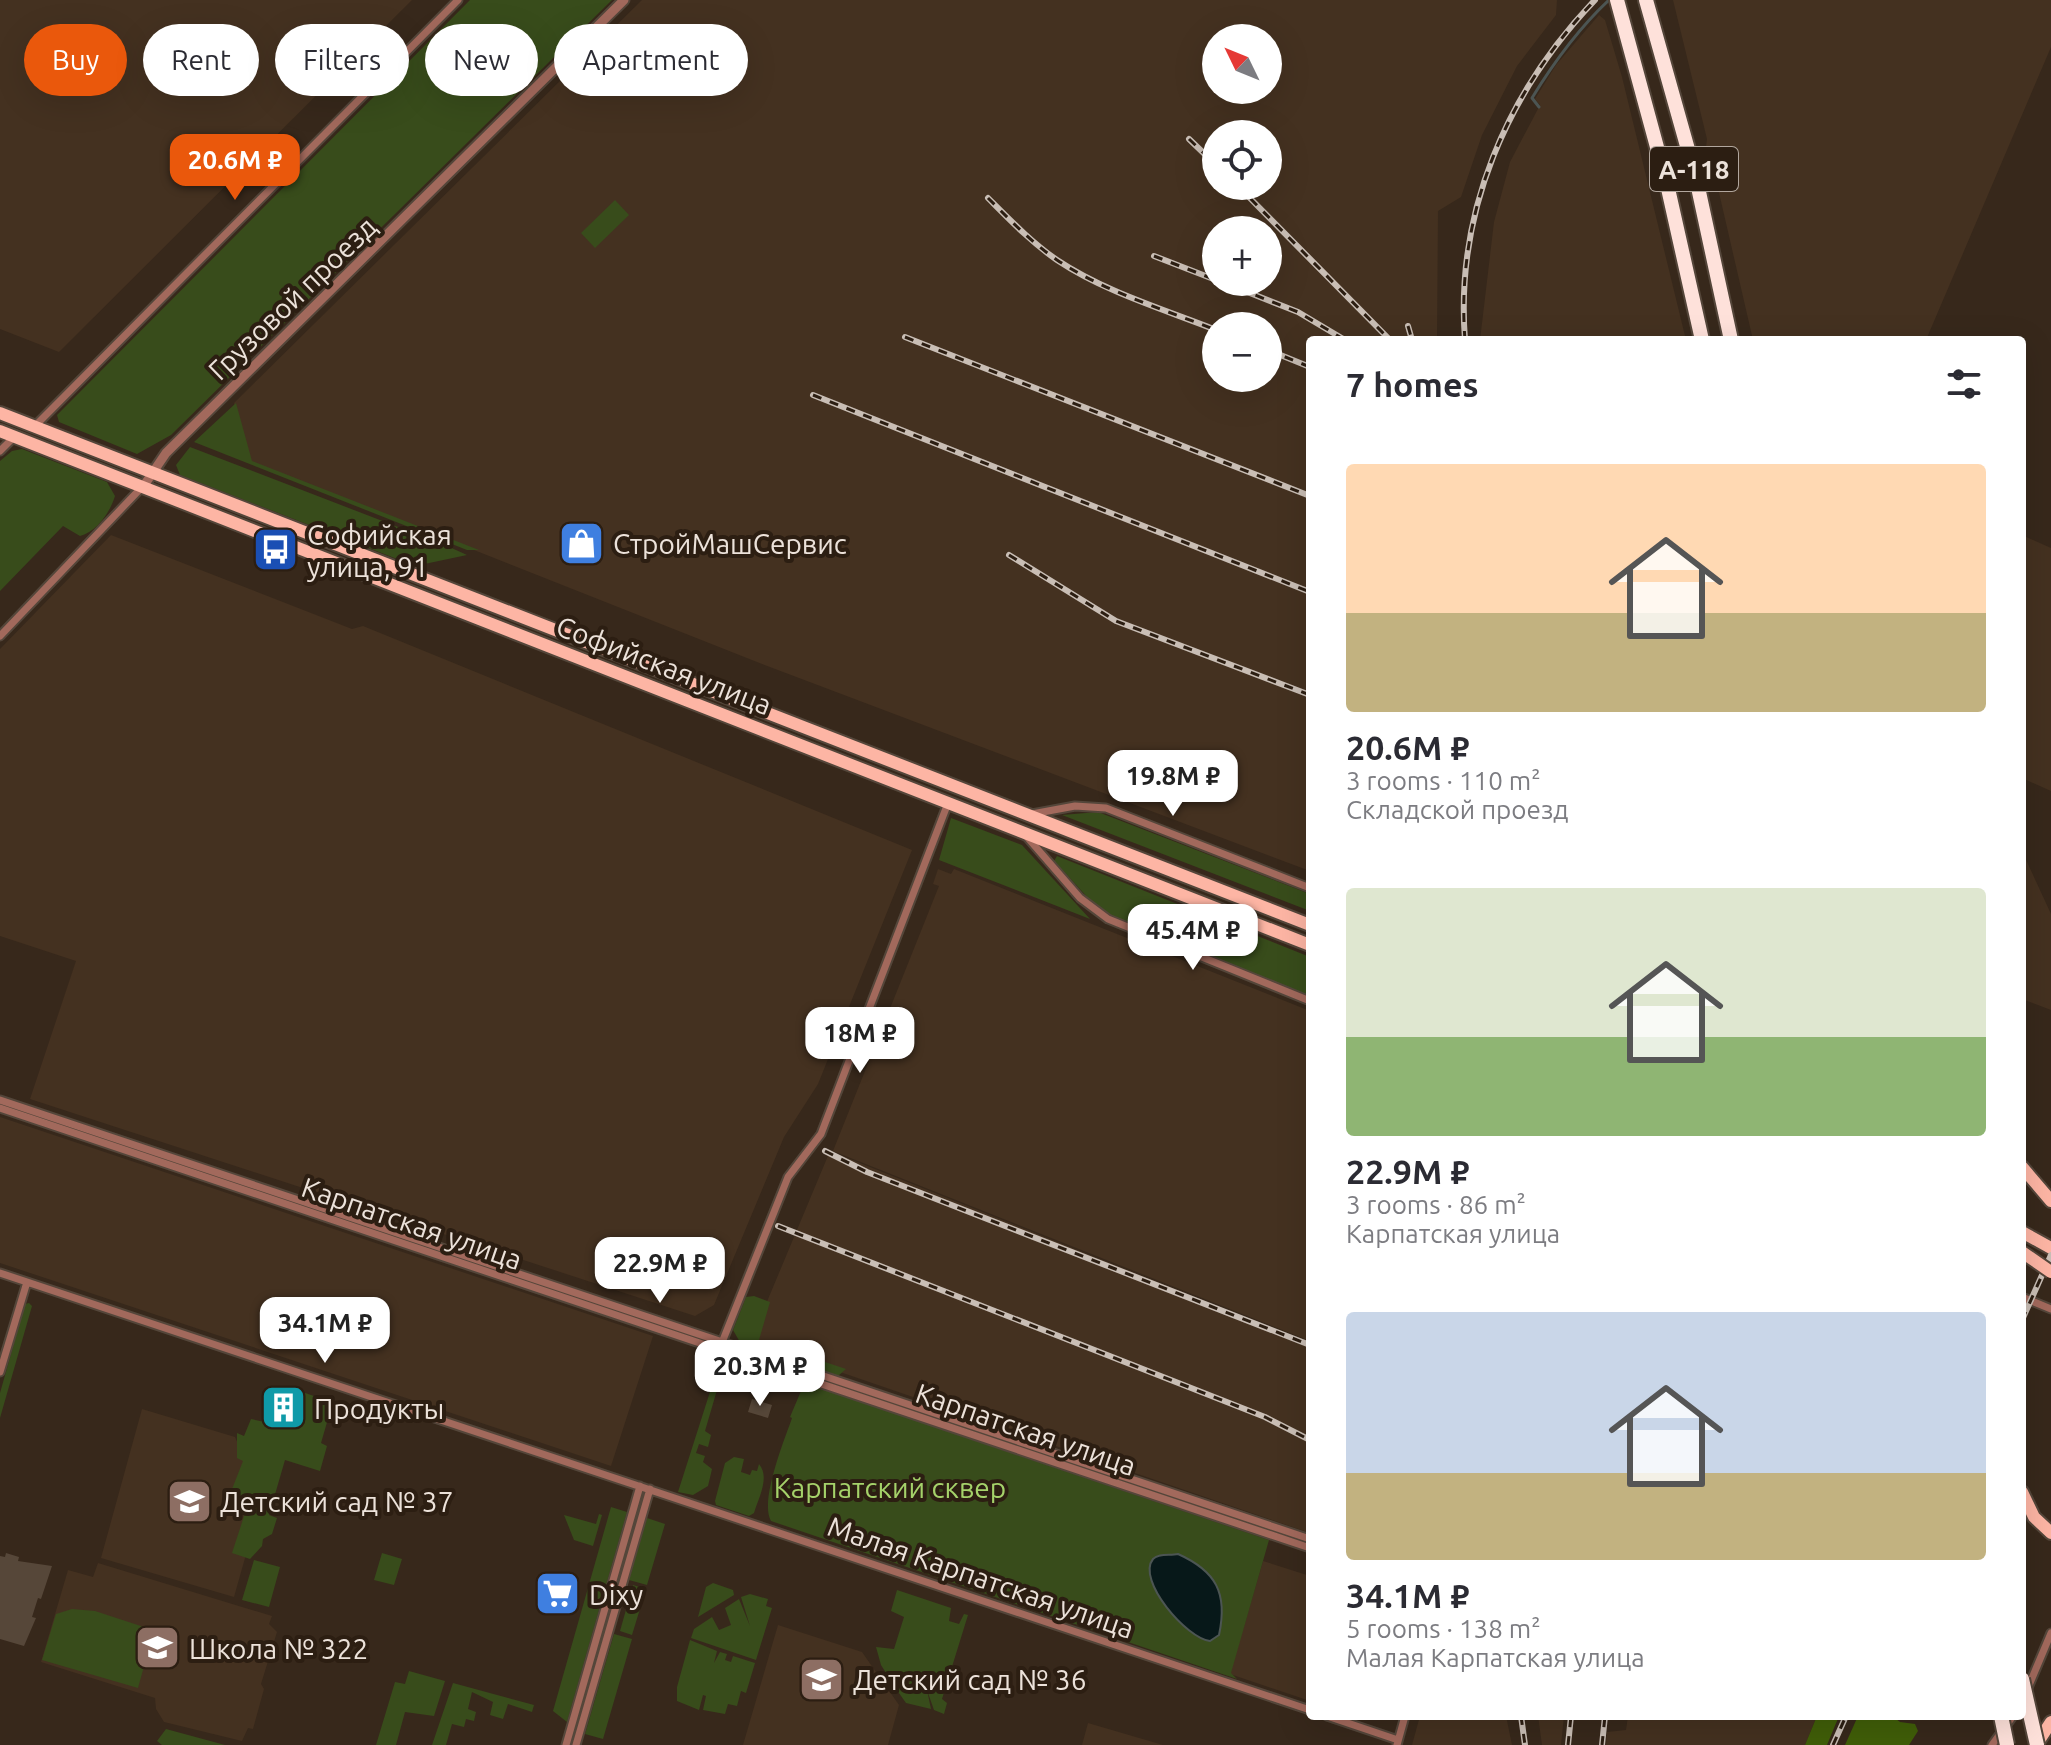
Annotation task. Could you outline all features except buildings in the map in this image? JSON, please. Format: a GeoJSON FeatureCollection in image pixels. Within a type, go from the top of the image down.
{"type":"FeatureCollection","features":[{"type":"Feature","properties":{"kind":"highway","name":"А-118"},"geometry":{"type":"LineString","coordinates":[[1617,0],[1667,184],[1701,336]]}},
{"type":"Feature","properties":{"kind":"highway","name":"А-118"},"geometry":{"type":"LineString","coordinates":[[1646,0],[1696,178],[1730,336]]}},
{"type":"Feature","properties":{"kind":"highway"},"geometry":{"type":"LineString","coordinates":[[2026,1698],[2036,1745]]}},
{"type":"Feature","properties":{"kind":"highway"},"geometry":{"type":"LineString","coordinates":[[2002,1720],[2007,1745]]}},
{"type":"Feature","properties":{"kind":"main road","name":"Софийская улица"},"geometry":{"type":"LineString","coordinates":[[0,413],[1306,923]]}},
{"type":"Feature","properties":{"kind":"main road","name":"Софийская улица"},"geometry":{"type":"LineString","coordinates":[[0,431],[1306,943]]}},
{"type":"Feature","properties":{"kind":"main road"},"geometry":{"type":"LineString","coordinates":[[2026,1172],[2051,1201]]}},
{"type":"Feature","properties":{"kind":"main road"},"geometry":{"type":"LineString","coordinates":[[2026,1234],[2051,1248]]}},
{"type":"Feature","properties":{"kind":"main road"},"geometry":{"type":"LineString","coordinates":[[2026,1252],[2051,1262]]}},
{"type":"Feature","properties":{"kind":"main road"},"geometry":{"type":"LineString","coordinates":[[2026,1253],[2051,1272]]}},
{"type":"Feature","properties":{"kind":"main road"},"geometry":{"type":"LineString","coordinates":[[2026,1500],[2034,1517],[2051,1533]]}},
{"type":"Feature","properties":{"kind":"main road"},"geometry":{"type":"LineString","coordinates":[[2036,1745],[2051,1722]]}},
{"type":"Feature","properties":{"kind":"street"},"geometry":{"type":"LineString","coordinates":[[35,426],[458,0]]}},
{"type":"Feature","properties":{"kind":"street","name":"Грузовой проезд"},"geometry":{"type":"LineString","coordinates":[[0,636],[143,487],[166,453],[624,0]]}},
{"type":"Feature","properties":{"kind":"street"},"geometry":{"type":"LineString","coordinates":[[0,451],[14,437]]}},
{"type":"Feature","properties":{"kind":"street"},"geometry":{"type":"LineString","coordinates":[[721,1346],[788,1177],[821,1134],[948,803]]}},
{"type":"Feature","properties":{"kind":"street"},"geometry":{"type":"LineString","coordinates":[[1029,815],[1075,806],[1106,808],[1306,886]]}},
{"type":"Feature","properties":{"kind":"street"},"geometry":{"type":"LineString","coordinates":[[1023,832],[1080,898],[1108,919],[1306,999]]}},
{"type":"Feature","properties":{"kind":"street","name":"Карпатская улица"},"geometry":{"type":"LineString","coordinates":[[0,1100],[1306,1547]]}},
{"type":"Feature","properties":{"kind":"street","name":"Карпатская улица"},"geometry":{"type":"LineString","coordinates":[[0,1108],[1306,1538]]}},
{"type":"Feature","properties":{"kind":"street","name":"Малая Карпатская улица"},"geometry":{"type":"LineString","coordinates":[[0,1273],[1306,1709]]}},
{"type":"Feature","properties":{"kind":"street"},"geometry":{"type":"LineString","coordinates":[[0,1372],[27,1282]]}},
{"type":"Feature","properties":{"kind":"street"},"geometry":{"type":"LineString","coordinates":[[2026,1299],[2051,1309]]}},
{"type":"Feature","properties":{"kind":"street"},"geometry":{"type":"LineString","coordinates":[[566,1745],[640,1486]]}},
{"type":"Feature","properties":{"kind":"street"},"geometry":{"type":"LineString","coordinates":[[576,1745],[650,1489]]}},
{"type":"Feature","properties":{"kind":"street"},"geometry":{"type":"LineString","coordinates":[[2026,1691],[2051,1633]]}},
{"type":"Feature","properties":{"kind":"street"},"geometry":{"type":"LineString","coordinates":[[1338,1720],[1398,1742],[1404,1720]]}},
{"type":"Feature","properties":{"kind":"street"},"geometry":{"type":"LineString","coordinates":[[1992,1745],[2010,1720]]}},
{"type":"Feature","properties":{"kind":"shaded area"},"geometry":{"type":"Polygon","coordinates":[[[0,0],[412,0],[388,24],[275,24],[275,96],[316,96],[59,352],[0,329],[0,0]]]}},
{"type":"Feature","properties":{"kind":"shaded area"},"geometry":{"type":"Polygon","coordinates":[[[642,0],[1557,0],[1556,15],[1517,66],[1482,135],[1461,197],[1438,211],[1437,336],[1306,336],[1306,869],[757,662],[249,461],[234,403],[554,87],[554,96],[748,96],[748,24],[618,24],[642,0]]]}},
{"type":"Feature","properties":{"kind":"shaded area"},"geometry":{"type":"Polygon","coordinates":[[[1673,0],[2051,0],[2051,47],[1928,336],[1752,336],[1714,171],[1705,155],[1707,139],[1673,0]]]}},
{"type":"Feature","properties":{"kind":"shaded area"},"geometry":{"type":"Polygon","coordinates":[[[1599,15],[1605,20],[1622,77],[1685,336],[1480,336],[1494,222],[1510,162],[1540,105],[1535,99],[1556,65],[1599,15]]]}},
{"type":"Feature","properties":{"kind":"shaded area"},"geometry":{"type":"Polygon","coordinates":[[[111,535],[352,629],[363,626],[912,850],[818,1084],[784,1137],[714,1305],[695,1316],[30,1099],[76,961],[0,936],[0,649],[111,535]]]}},
{"type":"Feature","properties":{"kind":"shaded area"},"geometry":{"type":"Polygon","coordinates":[[[2026,537],[2051,548],[2051,791],[2026,780],[2026,537]]]}},
{"type":"Feature","properties":{"kind":"shaded area"},"geometry":{"type":"Polygon","coordinates":[[[2026,860],[2051,914],[2051,1010],[2026,1001],[2026,860]]]}},
{"type":"Feature","properties":{"kind":"shaded area"},"geometry":{"type":"Polygon","coordinates":[[[938,869],[951,874],[954,869],[1306,1009],[1306,1339],[833,1151],[939,886],[933,884],[938,869]]]}},
{"type":"Feature","properties":{"kind":"shaded area"},"geometry":{"type":"Polygon","coordinates":[[[0,1117],[653,1336],[611,1466],[0,1263],[0,1117]]]}},
{"type":"Feature","properties":{"kind":"shaded area"},"geometry":{"type":"Polygon","coordinates":[[[830,1151],[1306,1341],[1306,1532],[758,1344],[753,1335],[830,1151]]]}},
{"type":"Feature","properties":{"kind":"shaded area","name":"Детский сад № 37"},"geometry":{"type":"Polygon","coordinates":[[[142,1409],[235,1437],[262,1498],[234,1597],[101,1558],[142,1409]]]}},
{"type":"Feature","properties":{"kind":"shaded area"},"geometry":{"type":"Polygon","coordinates":[[[1178,1554],[1202,1568],[1220,1595],[1219,1635],[1210,1641],[1200,1638],[1177,1620],[1166,1607],[1152,1580],[1150,1568],[1155,1557],[1178,1554]]]}},
{"type":"Feature","properties":{"kind":"shaded area"},"geometry":{"type":"Polygon","coordinates":[[[1263,1561],[1306,1575],[1306,1700],[1230,1674],[1263,1561]]]}},
{"type":"Feature","properties":{"kind":"shaded area","name":"Школа № 322"},"geometry":{"type":"Polygon","coordinates":[[[98,1563],[272,1616],[269,1624],[277,1632],[261,1684],[264,1689],[253,1729],[248,1728],[242,1741],[164,1722],[156,1709],[155,1698],[41,1662],[68,1570],[93,1577],[98,1563]]]}},
{"type":"Feature","properties":{"kind":"shaded area","name":"Детский сад № 36"},"geometry":{"type":"Polygon","coordinates":[[[778,1625],[862,1652],[899,1705],[888,1745],[743,1745],[778,1625]]]}},
{"type":"Feature","properties":{"kind":"shaded area"},"geometry":{"type":"Polygon","coordinates":[[[1419,1720],[1507,1720],[1512,1745],[1412,1745],[1419,1720]]]}},
{"type":"Feature","properties":{"kind":"shaded area"},"geometry":{"type":"Polygon","coordinates":[[[1539,1720],[1564,1720],[1561,1745],[1542,1745],[1539,1720]]]}},
{"type":"Feature","properties":{"kind":"shaded area"},"geometry":{"type":"Polygon","coordinates":[[[1627,1720],[1815,1720],[1805,1745],[1606,1745],[1607,1732],[1626,1730],[1627,1720]]]}},
{"type":"Feature","properties":{"kind":"shaded area"},"geometry":{"type":"Polygon","coordinates":[[[1088,1723],[1163,1745],[1082,1745],[1088,1723]]]}},
{"type":"Feature","properties":{"kind":"green space"},"geometry":{"type":"Polygon","coordinates":[[[470,0],[612,0],[588,24],[554,24],[554,57],[538,73],[538,24],[446,24],[470,0]]]}},
{"type":"Feature","properties":{"kind":"green space"},"geometry":{"type":"Polygon","coordinates":[[[425,45],[425,96],[515,96],[171,435],[137,454],[59,422],[57,415],[374,96],[409,96],[409,61],[425,45]]]}},
{"type":"Feature","properties":{"kind":"green space"},"geometry":{"type":"Polygon","coordinates":[[[615,200],[629,215],[595,248],[581,233],[615,200]]]}},
{"type":"Feature","properties":{"kind":"green space"},"geometry":{"type":"Polygon","coordinates":[[[236,403],[252,461],[479,550],[467,550],[194,442],[236,403]]]}},
{"type":"Feature","properties":{"kind":"green space"},"geometry":{"type":"Polygon","coordinates":[[[190,447],[467,555],[415,566],[180,475],[176,465],[190,447]]]}},
{"type":"Feature","properties":{"kind":"green space"},"geometry":{"type":"Polygon","coordinates":[[[22,449],[107,482],[115,496],[106,514],[92,530],[80,536],[63,526],[0,591],[0,461],[12,451],[22,449]]]}},
{"type":"Feature","properties":{"kind":"green space"},"geometry":{"type":"Polygon","coordinates":[[[1098,812],[1306,892],[1306,909],[1062,815],[1098,812]]]}},
{"type":"Feature","properties":{"kind":"green space"},"geometry":{"type":"Polygon","coordinates":[[[951,818],[1022,845],[1090,919],[939,860],[951,818]]]}},
{"type":"Feature","properties":{"kind":"green space"},"geometry":{"type":"Polygon","coordinates":[[[1057,856],[1306,955],[1306,994],[1115,918],[1089,899],[1054,861],[1057,856]]]}},
{"type":"Feature","properties":{"kind":"green space"},"geometry":{"type":"Polygon","coordinates":[[[754,1296],[770,1302],[759,1340],[846,1369],[838,1376],[741,1344],[733,1330],[746,1297],[754,1296]]]}},
{"type":"Feature","properties":{"kind":"green space"},"geometry":{"type":"Polygon","coordinates":[[[25,1304],[32,1306],[0,1418],[0,1393],[25,1304]]]}},
{"type":"Feature","properties":{"kind":"green space"},"geometry":{"type":"Polygon","coordinates":[[[736,1360],[751,1368],[750,1378],[738,1385],[714,1381],[712,1388],[717,1390],[705,1431],[711,1435],[708,1447],[699,1444],[696,1453],[705,1456],[703,1462],[712,1469],[708,1486],[693,1495],[678,1492],[716,1373],[722,1364],[736,1360]]]}},
{"type":"Feature","properties":{"kind":"green space","name":"Карпатский сквер"},"geometry":{"type":"Polygon","coordinates":[[[813,1386],[1269,1540],[1231,1673],[1237,1679],[771,1521],[768,1499],[790,1417],[801,1391],[813,1386]]]}},
{"type":"Feature","properties":{"kind":"green space"},"geometry":{"type":"Polygon","coordinates":[[[297,1390],[339,1405],[337,1413],[330,1412],[321,1443],[327,1446],[320,1471],[285,1460],[269,1515],[277,1518],[272,1534],[263,1539],[262,1546],[250,1559],[232,1553],[246,1510],[234,1505],[238,1497],[232,1495],[225,1507],[243,1461],[237,1458],[237,1433],[244,1436],[251,1419],[279,1425],[294,1419],[302,1397],[295,1394],[297,1390]]]}},
{"type":"Feature","properties":{"kind":"green space"},"geometry":{"type":"Polygon","coordinates":[[[734,1457],[744,1459],[741,1472],[750,1475],[752,1470],[757,1471],[759,1464],[764,1475],[761,1494],[754,1513],[749,1516],[716,1505],[725,1463],[734,1457]]]}},
{"type":"Feature","properties":{"kind":"green space"},"geometry":{"type":"Polygon","coordinates":[[[611,1507],[627,1512],[567,1722],[553,1711],[611,1507]]]}},
{"type":"Feature","properties":{"kind":"green space"},"geometry":{"type":"Polygon","coordinates":[[[599,1514],[602,1515],[593,1546],[574,1540],[564,1515],[596,1524],[599,1514]]]}},
{"type":"Feature","properties":{"kind":"green space"},"geometry":{"type":"Polygon","coordinates":[[[647,1518],[665,1524],[647,1585],[629,1580],[647,1518]]]}},
{"type":"Feature","properties":{"kind":"green space"},"geometry":{"type":"Polygon","coordinates":[[[382,1553],[402,1559],[394,1585],[374,1580],[382,1553]]]}},
{"type":"Feature","properties":{"kind":"green space"},"geometry":{"type":"Polygon","coordinates":[[[254,1560],[280,1567],[269,1607],[242,1600],[254,1560]]]}},
{"type":"Feature","properties":{"kind":"green space"},"geometry":{"type":"Polygon","coordinates":[[[713,1583],[733,1590],[734,1595],[698,1617],[706,1587],[713,1583]]]}},
{"type":"Feature","properties":{"kind":"green space"},"geometry":{"type":"Polygon","coordinates":[[[633,1585],[646,1589],[632,1635],[620,1631],[633,1585]]]}},
{"type":"Feature","properties":{"kind":"green space"},"geometry":{"type":"Polygon","coordinates":[[[897,1590],[951,1608],[949,1621],[959,1624],[964,1614],[968,1615],[942,1699],[947,1703],[944,1714],[934,1710],[927,1690],[931,1709],[906,1703],[894,1686],[909,1684],[910,1680],[893,1684],[881,1665],[876,1647],[894,1649],[904,1617],[891,1611],[897,1590]]]}},
{"type":"Feature","properties":{"kind":"green space"},"geometry":{"type":"Polygon","coordinates":[[[750,1594],[768,1599],[766,1606],[772,1608],[756,1660],[691,1638],[694,1629],[712,1617],[719,1630],[731,1625],[725,1608],[739,1599],[750,1626],[741,1597],[750,1594]]]}},
{"type":"Feature","properties":{"kind":"green space"},"geometry":{"type":"Polygon","coordinates":[[[72,1609],[95,1611],[150,1629],[151,1641],[138,1688],[42,1660],[56,1614],[72,1609]]]}},
{"type":"Feature","properties":{"kind":"green space"},"geometry":{"type":"Polygon","coordinates":[[[614,1634],[632,1639],[603,1739],[585,1734],[614,1634]]]}},
{"type":"Feature","properties":{"kind":"green space"},"geometry":{"type":"Polygon","coordinates":[[[690,1640],[717,1651],[714,1663],[720,1652],[727,1654],[725,1660],[731,1662],[733,1656],[755,1663],[746,1693],[741,1691],[737,1706],[728,1704],[725,1714],[703,1710],[706,1696],[703,1695],[699,1710],[677,1701],[677,1687],[690,1640]]]}},
{"type":"Feature","properties":{"kind":"green space"},"geometry":{"type":"Polygon","coordinates":[[[409,1671],[445,1681],[434,1716],[405,1712],[396,1745],[376,1745],[395,1682],[405,1684],[409,1671]]]}},
{"type":"Feature","properties":{"kind":"green space"},"geometry":{"type":"Polygon","coordinates":[[[453,1683],[534,1705],[532,1712],[508,1704],[503,1719],[490,1715],[493,1702],[472,1692],[468,1709],[476,1712],[474,1721],[466,1719],[464,1727],[452,1724],[446,1745],[432,1745],[453,1683]]]}},
{"type":"Feature","properties":{"kind":"green space"},"geometry":{"type":"Polygon","coordinates":[[[1815,1720],[1837,1720],[1827,1745],[1805,1745],[1815,1720]]]}},
{"type":"Feature","properties":{"kind":"green space"},"geometry":{"type":"Polygon","coordinates":[[[1856,1720],[1897,1720],[1915,1724],[1918,1731],[1909,1745],[1845,1745],[1856,1720]]]}},
{"type":"Feature","properties":{"kind":"green space"},"geometry":{"type":"Polygon","coordinates":[[[166,1729],[225,1745],[162,1745],[157,1741],[166,1729]]]}},
{"type":"Feature","properties":{"kind":"waterway"},"geometry":{"type":"LineString","coordinates":[[1539,107],[1532,98],[1540,85],[1577,34],[1609,0]]}},
{"type":"Feature","properties":{"kind":"railway"},"geometry":{"type":"LineString","coordinates":[[1465,336],[1464,292],[1469,246],[1493,156],[1536,74],[1595,0]]}},
{"type":"Feature","properties":{"kind":"railway"},"geometry":{"type":"LineString","coordinates":[[1189,139],[1202,152]]}},
{"type":"Feature","properties":{"kind":"railway"},"geometry":{"type":"LineString","coordinates":[[988,198],[1038,246],[1075,271],[1135,299],[1202,325]]}},
{"type":"Feature","properties":{"kind":"railway"},"geometry":{"type":"LineString","coordinates":[[1252,200],[1386,336]]}},
{"type":"Feature","properties":{"kind":"railway"},"geometry":{"type":"LineString","coordinates":[[1154,256],[1202,275]]}},
{"type":"Feature","properties":{"kind":"railway"},"geometry":{"type":"LineString","coordinates":[[1257,296],[1298,312],[1338,336]]}},
{"type":"Feature","properties":{"kind":"railway"},"geometry":{"type":"LineString","coordinates":[[1408,326],[1411,336]]}},
{"type":"Feature","properties":{"kind":"railway"},"geometry":{"type":"LineString","coordinates":[[905,337],[1306,494]]}},
{"type":"Feature","properties":{"kind":"railway"},"geometry":{"type":"LineString","coordinates":[[1282,356],[1306,365]]}},
{"type":"Feature","properties":{"kind":"railway"},"geometry":{"type":"LineString","coordinates":[[813,395],[1306,590]]}},
{"type":"Feature","properties":{"kind":"railway"},"geometry":{"type":"LineString","coordinates":[[1009,555],[1116,621],[1306,693]]}},
{"type":"Feature","properties":{"kind":"railway"},"geometry":{"type":"LineString","coordinates":[[825,1151],[867,1172],[1306,1343]]}},
{"type":"Feature","properties":{"kind":"railway"},"geometry":{"type":"LineString","coordinates":[[778,1226],[1265,1417],[1306,1438]]}},
{"type":"Feature","properties":{"kind":"railway"},"geometry":{"type":"LineString","coordinates":[[2026,1311],[2051,1255]]}},
{"type":"Feature","properties":{"kind":"railway"},"geometry":{"type":"LineString","coordinates":[[1522,1720],[1525,1745]]}},
{"type":"Feature","properties":{"kind":"railway"},"geometry":{"type":"LineString","coordinates":[[1568,1745],[1571,1720]]}},
{"type":"Feature","properties":{"kind":"railway"},"geometry":{"type":"LineString","coordinates":[[1602,1745],[1605,1720]]}},
{"type":"Feature","properties":{"kind":"railway"},"geometry":{"type":"LineString","coordinates":[[1833,1745],[1844,1720]]}},
{"type":"Feature","properties":{"kind":"place","name":"СтройМашСервис"},"geometry":{"type":"Point","coordinates":[582,543]}},
{"type":"Feature","properties":{"kind":"place","name":"Софийская улица, 91"},"geometry":{"type":"Point","coordinates":[276,550]}},
{"type":"Feature","properties":{"kind":"place","name":"Продукты"},"geometry":{"type":"Point","coordinates":[283,1408]}},
{"type":"Feature","properties":{"kind":"place","name":"Детский сад № 37"},"geometry":{"type":"Point","coordinates":[189,1501]}},
{"type":"Feature","properties":{"kind":"place","name":"Dixy"},"geometry":{"type":"Point","coordinates":[558,1594]}},
{"type":"Feature","properties":{"kind":"place","name":"Школа № 322"},"geometry":{"type":"Point","coordinates":[158,1648]}},
{"type":"Feature","properties":{"kind":"place","name":"Детский сад № 36"},"geometry":{"type":"Point","coordinates":[822,1679]}}]}
